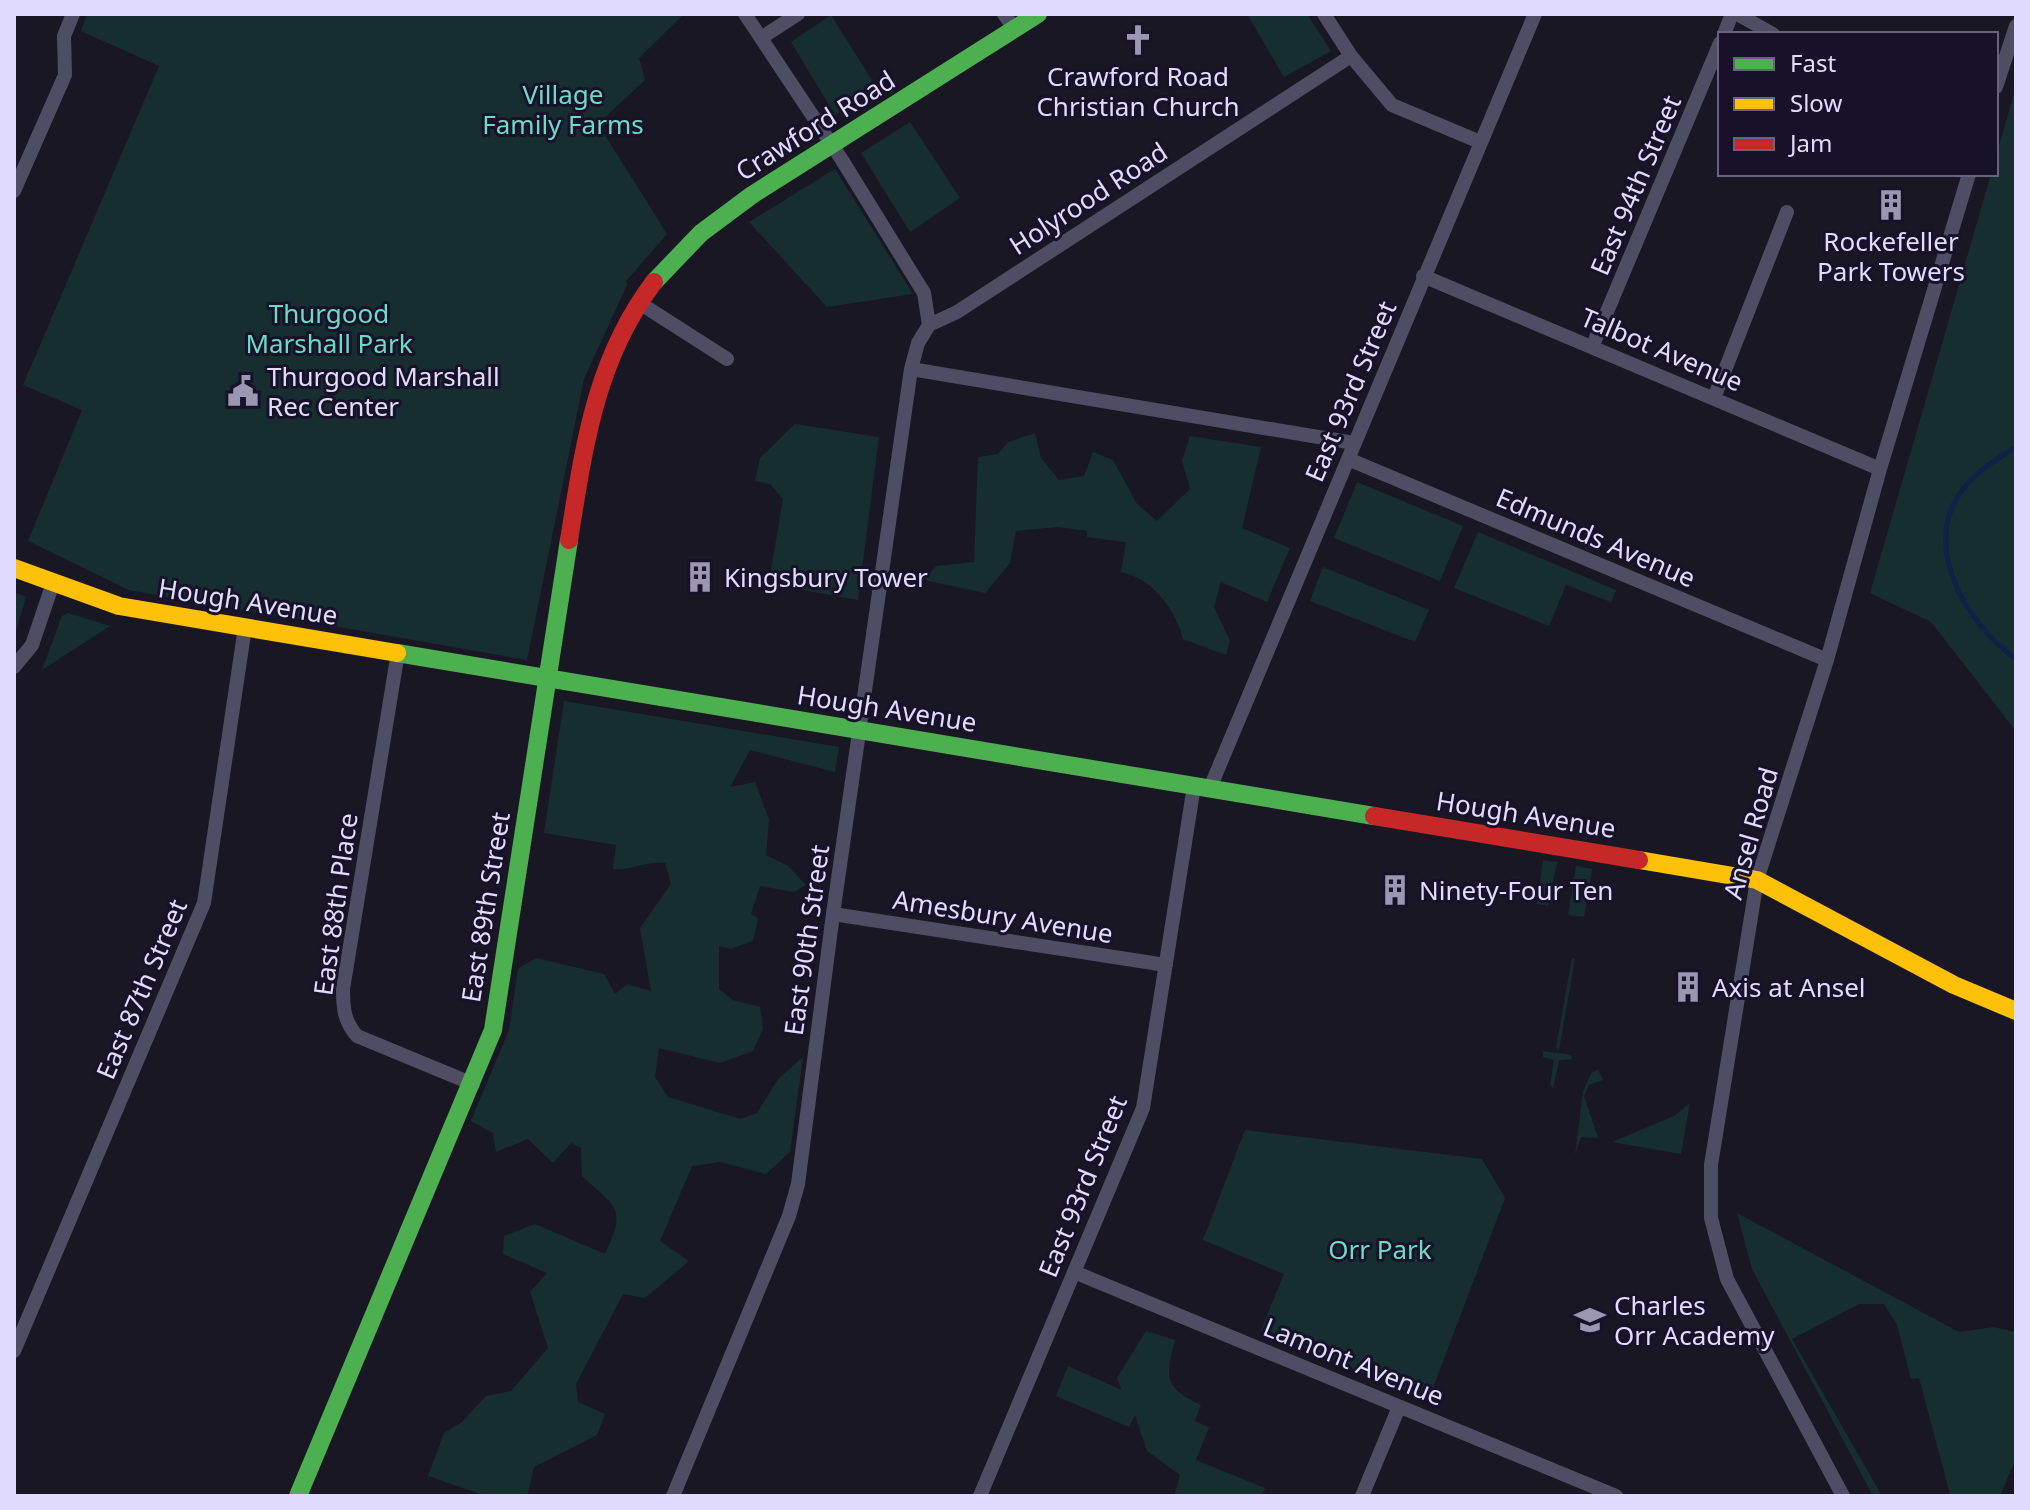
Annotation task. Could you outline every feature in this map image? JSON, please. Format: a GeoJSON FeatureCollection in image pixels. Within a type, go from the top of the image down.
{"type":"FeatureCollection","features":[{"type":"Feature","properties":{"kind":"street"},"geometry":{"type":"LineString","coordinates":[[14,191],[65,75],[64,36],[73,14]]}},
{"type":"Feature","properties":{"kind":"street"},"geometry":{"type":"LineString","coordinates":[[745,14],[832,144],[924,293],[929,325]]}},
{"type":"Feature","properties":{"kind":"street"},"geometry":{"type":"LineString","coordinates":[[761,38],[798,14]]}},
{"type":"Feature","properties":{"kind":"street"},"geometry":{"type":"LineString","coordinates":[[1004,14],[1015,30]]}},
{"type":"Feature","properties":{"kind":"street","name":"Crawford Road"},"geometry":{"type":"LineString","coordinates":[[638,302],[675,257],[706,228],[1038,14]]}},
{"type":"Feature","properties":{"kind":"street"},"geometry":{"type":"LineString","coordinates":[[1324,14],[1351,56],[1392,105],[1480,142]]}},
{"type":"Feature","properties":{"kind":"street","name":"East 93rd Street"},"geometry":{"type":"LineString","coordinates":[[980,1496],[1143,1108],[1166,965],[1202,787],[1348,459],[1535,14]]}},
{"type":"Feature","properties":{"kind":"street"},"geometry":{"type":"LineString","coordinates":[[1725,32],[1734,14],[1769,32]]}},
{"type":"Feature","properties":{"kind":"street"},"geometry":{"type":"LineString","coordinates":[[1998,81],[2016,26]]}},
{"type":"Feature","properties":{"kind":"street","name":"East 94th Street"},"geometry":{"type":"LineString","coordinates":[[1593,345],[1718,48]]}},
{"type":"Feature","properties":{"kind":"street","name":"Holyrood Road"},"geometry":{"type":"LineString","coordinates":[[929,325],[953,315],[1351,56]]}},
{"type":"Feature","properties":{"kind":"street","name":"Ansel Road"},"geometry":{"type":"LineString","coordinates":[[1843,1496],[1727,1279],[1711,1218],[1711,1165],[1757,880],[1827,660],[1880,469],[1968,176]]}},
{"type":"Feature","properties":{"kind":"street"},"geometry":{"type":"LineString","coordinates":[[1714,398],[1787,212]]}},
{"type":"Feature","properties":{"kind":"street","name":"Talbot Avenue"},"geometry":{"type":"LineString","coordinates":[[1423,276],[1593,345],[1880,469]]}},
{"type":"Feature","properties":{"kind":"street"},"geometry":{"type":"LineString","coordinates":[[638,302],[727,359]]}},
{"type":"Feature","properties":{"kind":"street","name":"East 89th Street"},"geometry":{"type":"LineString","coordinates":[[298,1496],[493,1030],[590,414],[613,349],[638,302]]}},
{"type":"Feature","properties":{"kind":"street","name":"East 90th Street"},"geometry":{"type":"LineString","coordinates":[[673,1496],[795,1195],[911,369],[918,343],[929,325]]}},
{"type":"Feature","properties":{"kind":"street"},"geometry":{"type":"LineString","coordinates":[[911,369],[1354,443]]}},
{"type":"Feature","properties":{"kind":"street","name":"Edmunds Avenue"},"geometry":{"type":"LineString","coordinates":[[1348,459],[1827,660]]}},
{"type":"Feature","properties":{"kind":"street","name":"Hough Avenue"},"geometry":{"type":"LineString","coordinates":[[14,568],[119,606],[1757,880],[1954,985],[2016,1011]]}},
{"type":"Feature","properties":{"kind":"street"},"geometry":{"type":"LineString","coordinates":[[14,667],[32,645],[53,583]]}},
{"type":"Feature","properties":{"kind":"street","name":"East 87th Street"},"geometry":{"type":"LineString","coordinates":[[14,1351],[204,903],[245,627]]}},
{"type":"Feature","properties":{"kind":"street","name":"East 88th Place"},"geometry":{"type":"LineString","coordinates":[[398,652],[343,989],[343,1009],[348,1025],[357,1036],[473,1084]]}},
{"type":"Feature","properties":{"kind":"street","name":"Amesbury Avenue"},"geometry":{"type":"LineString","coordinates":[[833,914],[1166,965]]}},
{"type":"Feature","properties":{"kind":"street","name":"Lamont Avenue"},"geometry":{"type":"LineString","coordinates":[[1074,1272],[1616,1496]]}},
{"type":"Feature","properties":{"kind":"street"},"geometry":{"type":"LineString","coordinates":[[1362,1496],[1399,1407]]}},
{"type":"Feature","properties":{"kind":"green space","name":"Thurgood Marshall Park"},"geometry":{"type":"Polygon","coordinates":[[[87,14],[684,14],[639,58],[645,80],[598,124],[667,234],[626,281],[627,285],[584,379],[527,660],[129,590],[28,541],[82,410],[23,385],[159,66],[81,31],[87,14]]]}},
{"type":"Feature","properties":{"kind":"green space"},"geometry":{"type":"Polygon","coordinates":[[[1247,14],[1307,14],[1331,51],[1284,77],[1247,14]]]}},
{"type":"Feature","properties":{"kind":"green space"},"geometry":{"type":"Polygon","coordinates":[[[831,15],[877,88],[835,115],[791,42],[831,15]]]}},
{"type":"Feature","properties":{"kind":"green space"},"geometry":{"type":"Polygon","coordinates":[[[2016,87],[2016,731],[1931,622],[1870,593],[1990,176],[1998,176],[1998,149],[2016,87]]]}},
{"type":"Feature","properties":{"kind":"green space"},"geometry":{"type":"Polygon","coordinates":[[[910,122],[960,198],[910,232],[861,153],[910,122]]]}},
{"type":"Feature","properties":{"kind":"green space"},"geometry":{"type":"Polygon","coordinates":[[[835,169],[913,294],[827,307],[749,222],[835,169]]]}},
{"type":"Feature","properties":{"kind":"green space"},"geometry":{"type":"Polygon","coordinates":[[[795,424],[879,437],[858,600],[775,585],[770,576],[783,499],[770,484],[755,481],[760,458],[795,424]]]}},
{"type":"Feature","properties":{"kind":"green space"},"geometry":{"type":"Polygon","coordinates":[[[1035,433],[1041,458],[1059,480],[1084,476],[1093,452],[1113,460],[1137,504],[1157,521],[1190,489],[1182,461],[1190,436],[1261,447],[1242,528],[1290,548],[1267,602],[1221,582],[1214,607],[1230,641],[1226,655],[1183,639],[1169,607],[1153,588],[1133,575],[1121,572],[1126,542],[1087,537],[1087,531],[1058,527],[1016,531],[1010,563],[985,593],[924,580],[936,566],[974,562],[978,457],[998,454],[1008,442],[1035,433]]]}},
{"type":"Feature","properties":{"kind":"green space"},"geometry":{"type":"Polygon","coordinates":[[[1357,482],[1463,526],[1440,581],[1334,538],[1357,482]]]}},
{"type":"Feature","properties":{"kind":"green space"},"geometry":{"type":"Polygon","coordinates":[[[1478,532],[1616,590],[1611,602],[1566,585],[1549,626],[1454,588],[1478,532]]]}},
{"type":"Feature","properties":{"kind":"green space"},"geometry":{"type":"Polygon","coordinates":[[[1323,567],[1429,610],[1415,642],[1310,601],[1323,567]]]}},
{"type":"Feature","properties":{"kind":"green space"},"geometry":{"type":"Polygon","coordinates":[[[14,592],[26,597],[14,639],[14,592]]]}},
{"type":"Feature","properties":{"kind":"green space"},"geometry":{"type":"Polygon","coordinates":[[[68,613],[110,626],[42,670],[62,616],[68,613]]]}},
{"type":"Feature","properties":{"kind":"green space"},"geometry":{"type":"Polygon","coordinates":[[[564,701],[839,747],[835,772],[750,750],[730,787],[755,782],[769,819],[766,855],[788,866],[806,885],[794,892],[760,886],[751,914],[758,918],[753,941],[730,949],[719,946],[719,989],[733,1000],[760,1007],[763,1029],[753,1051],[720,1063],[659,1048],[655,1077],[668,1097],[740,1119],[757,1113],[778,1079],[803,1057],[790,1152],[766,1174],[720,1162],[692,1166],[660,1241],[689,1261],[645,1298],[623,1294],[576,1384],[578,1402],[605,1414],[597,1435],[534,1467],[527,1496],[486,1496],[428,1476],[444,1433],[462,1422],[486,1396],[511,1391],[548,1348],[530,1292],[547,1273],[503,1254],[504,1236],[535,1224],[605,1254],[617,1217],[610,1203],[582,1176],[581,1148],[571,1143],[553,1163],[528,1139],[496,1152],[493,1133],[471,1121],[509,1030],[518,969],[536,958],[604,974],[615,994],[627,984],[651,991],[640,928],[671,884],[665,863],[613,869],[616,845],[544,833],[564,701]]]}},
{"type":"Feature","properties":{"kind":"green space"},"geometry":{"type":"Polygon","coordinates":[[[1543,860],[1557,862],[1548,906],[1537,904],[1543,860]]]}},
{"type":"Feature","properties":{"kind":"green space"},"geometry":{"type":"Polygon","coordinates":[[[1576,866],[1592,869],[1584,917],[1568,915],[1576,866]]]}},
{"type":"Feature","properties":{"kind":"green space"},"geometry":{"type":"Polygon","coordinates":[[[1572,957],[1575,959],[1559,1050],[1556,1048],[1572,957]]]}},
{"type":"Feature","properties":{"kind":"green space"},"geometry":{"type":"Polygon","coordinates":[[[1543,1051],[1571,1055],[1572,1059],[1559,1060],[1553,1088],[1550,1085],[1554,1060],[1543,1057],[1543,1051]]]}},
{"type":"Feature","properties":{"kind":"green space"},"geometry":{"type":"Polygon","coordinates":[[[1598,1070],[1603,1080],[1589,1085],[1584,1096],[1598,1138],[1581,1137],[1575,1155],[1583,1091],[1592,1072],[1598,1070]]]}},
{"type":"Feature","properties":{"kind":"green space"},"geometry":{"type":"Polygon","coordinates":[[[1690,1103],[1681,1154],[1612,1142],[1674,1116],[1690,1103]]]}},
{"type":"Feature","properties":{"kind":"green space","name":"Orr Park"},"geometry":{"type":"Polygon","coordinates":[[[1245,1130],[1482,1159],[1505,1198],[1428,1401],[1261,1330],[1284,1274],[1203,1240],[1245,1130]]]}},
{"type":"Feature","properties":{"kind":"green space"},"geometry":{"type":"Polygon","coordinates":[[[1737,1213],[1959,1332],[1993,1327],[2016,1332],[2016,1458],[2000,1496],[1950,1494],[1919,1378],[1911,1379],[1897,1325],[1884,1304],[1859,1304],[1792,1339],[1882,1496],[1873,1496],[1752,1269],[1737,1213]]]}},
{"type":"Feature","properties":{"kind":"green space"},"geometry":{"type":"Polygon","coordinates":[[[1146,1331],[1175,1340],[1170,1380],[1180,1393],[1201,1405],[1195,1421],[1209,1427],[1196,1460],[1265,1488],[1261,1496],[1174,1496],[1180,1475],[1147,1451],[1135,1415],[1129,1427],[1056,1396],[1068,1366],[1122,1390],[1117,1378],[1146,1331]]]}},
{"type":"Feature","properties":{"kind":"waterway"},"geometry":{"type":"LineString","coordinates":[[2016,447],[1981,471],[1963,489],[1951,511],[1946,535],[1948,559],[1966,605],[1981,626],[2016,659]]}},
{"type":"Feature","properties":{"kind":"traffic: fast"},"geometry":{"type":"LineString","coordinates":[[654,282],[701,233],[752,195],[1038,14]]}},
{"type":"Feature","properties":{"kind":"traffic: fast"},"geometry":{"type":"LineString","coordinates":[[298,1496],[493,1030],[569,540]]}},
{"type":"Feature","properties":{"kind":"traffic: fast"},"geometry":{"type":"LineString","coordinates":[[397,653],[1374,816]]}},
{"type":"Feature","properties":{"kind":"traffic: slow"},"geometry":{"type":"LineString","coordinates":[[14,568],[119,606],[397,653]]}},
{"type":"Feature","properties":{"kind":"traffic: slow"},"geometry":{"type":"LineString","coordinates":[[1639,860],[1757,880],[1954,985],[2016,1011]]}},
{"type":"Feature","properties":{"kind":"traffic: jam"},"geometry":{"type":"LineString","coordinates":[[569,540],[587,438],[605,373],[634,312],[654,282]]}},
{"type":"Feature","properties":{"kind":"traffic: jam"},"geometry":{"type":"LineString","coordinates":[[1374,816],[1639,860]]}},
{"type":"Feature","properties":{"kind":"place","name":"Crawford Road Christian Church"},"geometry":{"type":"Point","coordinates":[1138,40]}},
{"type":"Feature","properties":{"kind":"place","name":"Rockefeller Park Towers"},"geometry":{"type":"Point","coordinates":[1891,205]}},
{"type":"Feature","properties":{"kind":"place","name":"Thurgood Marshall Rec Center"},"geometry":{"type":"Point","coordinates":[243,391]}},
{"type":"Feature","properties":{"kind":"place","name":"Kingsbury Tower"},"geometry":{"type":"Point","coordinates":[700,577]}},
{"type":"Feature","properties":{"kind":"place","name":"Ninety-Four Ten"},"geometry":{"type":"Point","coordinates":[1395,890]}},
{"type":"Feature","properties":{"kind":"place","name":"Axis at Ansel"},"geometry":{"type":"Point","coordinates":[1688,987]}},
{"type":"Feature","properties":{"kind":"place","name":"Charles Orr Academy"},"geometry":{"type":"Point","coordinates":[1590,1320]}},
{"type":"Feature","properties":{"kind":"park label","name":"Village Family Farms"},"geometry":{"type":"Point","coordinates":[563,109]}}]}
